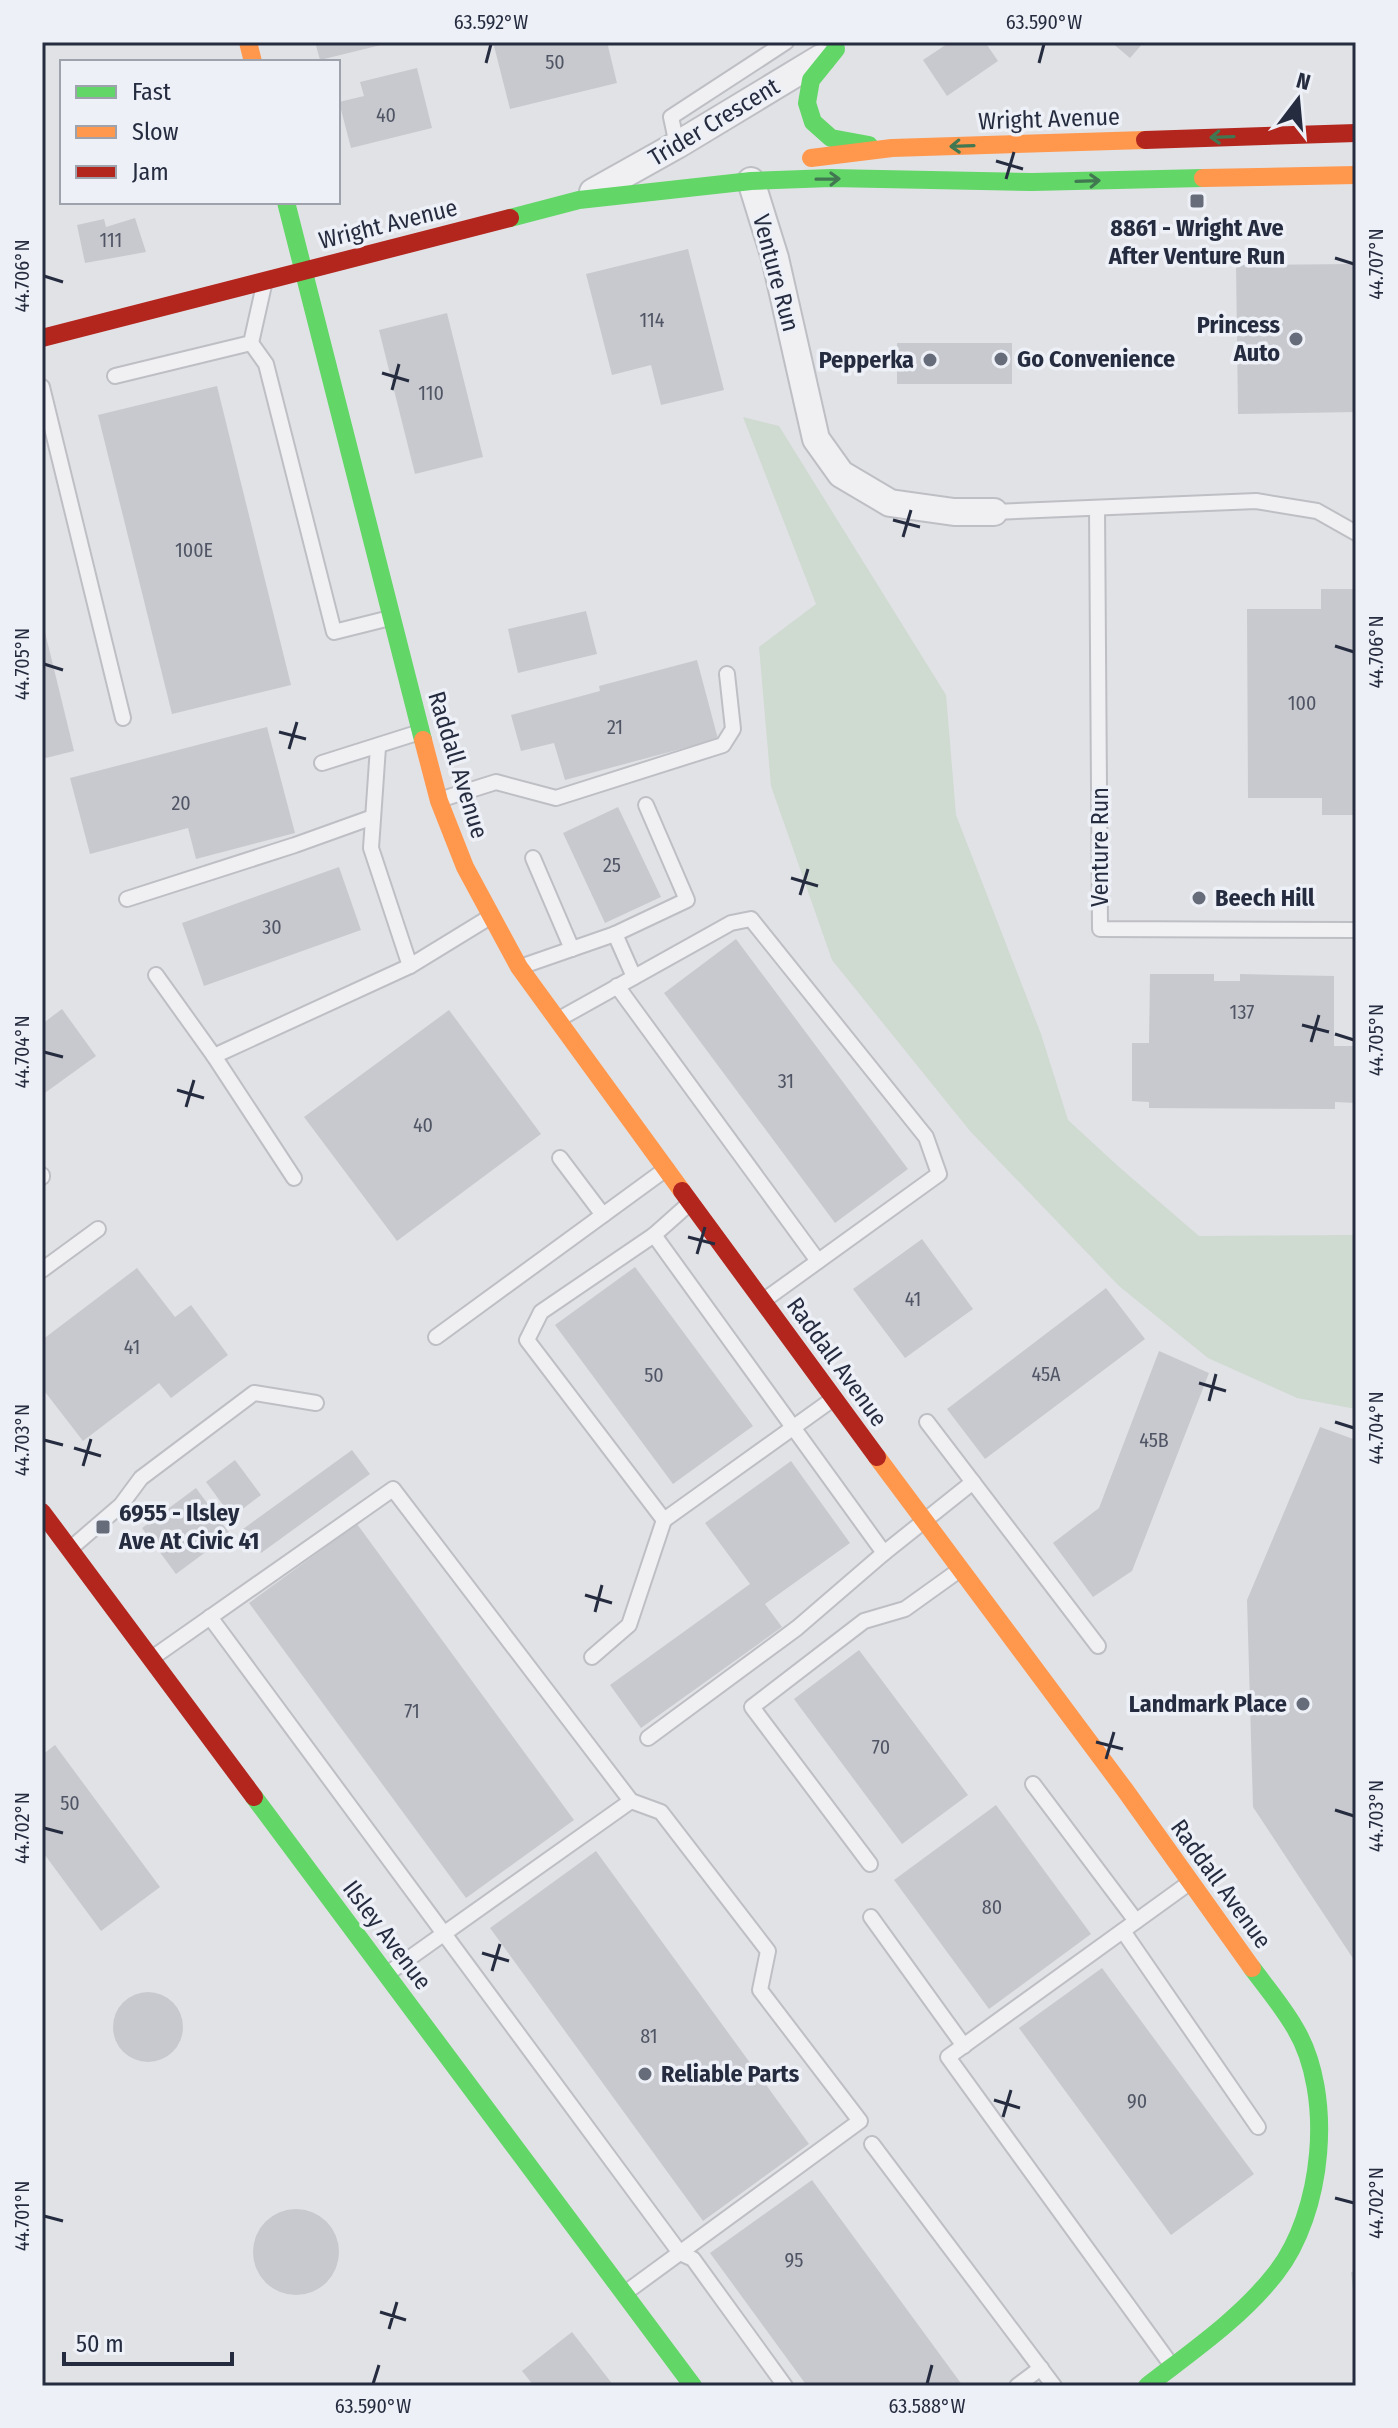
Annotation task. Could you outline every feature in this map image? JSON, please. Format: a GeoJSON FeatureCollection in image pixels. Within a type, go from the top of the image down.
{"type":"FeatureCollection","features":[{"type":"Feature","properties":{"kind":"street","name":"Trider Crescent"},"geometry":{"type":"LineString","coordinates":[[579,200],[842,46]]}},
{"type":"Feature","properties":{"kind":"street"},"geometry":{"type":"LineString","coordinates":[[842,46],[811,80],[807,103],[813,122],[831,138],[892,148]]}},
{"type":"Feature","properties":{"kind":"street","name":"Wright Avenue"},"geometry":{"type":"LineString","coordinates":[[751,181],[776,163],[892,148],[1356,133]]}},
{"type":"Feature","properties":{"kind":"street"},"geometry":{"type":"LineString","coordinates":[[1032,182],[1042,162],[1075,142]]}},
{"type":"Feature","properties":{"kind":"street","name":"Wright Avenue"},"geometry":{"type":"LineString","coordinates":[[42,338],[579,200],[751,181],[831,178],[1032,182],[1356,175]]}},
{"type":"Feature","properties":{"kind":"street","name":"Venture Run"},"geometry":{"type":"LineString","coordinates":[[751,181],[775,258],[816,439],[841,474],[890,503],[954,512],[994,512]]}},
{"type":"Feature","properties":{"kind":"street","name":"Raddall Avenue"},"geometry":{"type":"LineString","coordinates":[[286,204],[439,801],[465,867],[490,917],[519,967],[1191,1882],[1296,2029],[1308,2054],[1318,2101],[1320,2132],[1314,2184],[1297,2240],[1273,2277],[1220,2329],[1147,2386]]}},
{"type":"Feature","properties":{"kind":"street","name":"Ilsley Avenue"},"geometry":{"type":"LineString","coordinates":[[42,1512],[693,2386]]}},
{"type":"Feature","properties":{"kind":"lane"},"geometry":{"type":"LineString","coordinates":[[677,145],[671,117],[786,42]]}},
{"type":"Feature","properties":{"kind":"lane"},"geometry":{"type":"LineString","coordinates":[[265,280],[251,343],[266,364],[334,632],[391,617]]}},
{"type":"Feature","properties":{"kind":"lane"},"geometry":{"type":"LineString","coordinates":[[115,376],[251,343]]}},
{"type":"Feature","properties":{"kind":"lane"},"geometry":{"type":"LineString","coordinates":[[42,387],[123,718]]}},
{"type":"Feature","properties":{"kind":"lane","name":"Venture Run"},"geometry":{"type":"LineString","coordinates":[[994,512],[1256,501],[1317,511],[1356,533]]}},
{"type":"Feature","properties":{"kind":"lane","name":"Venture Run"},"geometry":{"type":"LineString","coordinates":[[1097,508],[1100,929],[1356,930]]}},
{"type":"Feature","properties":{"kind":"lane"},"geometry":{"type":"LineString","coordinates":[[439,801],[496,782],[556,798],[723,745],[733,729],[727,674]]}},
{"type":"Feature","properties":{"kind":"lane"},"geometry":{"type":"LineString","coordinates":[[322,763],[421,731]]}},
{"type":"Feature","properties":{"kind":"lane"},"geometry":{"type":"LineString","coordinates":[[378,747],[371,848],[410,966]]}},
{"type":"Feature","properties":{"kind":"lane"},"geometry":{"type":"LineString","coordinates":[[519,967],[615,934],[687,900],[646,805]]}},
{"type":"Feature","properties":{"kind":"lane"},"geometry":{"type":"LineString","coordinates":[[127,899],[373,817]]}},
{"type":"Feature","properties":{"kind":"lane"},"geometry":{"type":"LineString","coordinates":[[533,858],[572,949]]}},
{"type":"Feature","properties":{"kind":"lane"},"geometry":{"type":"LineString","coordinates":[[214,1056],[410,966],[490,917]]}},
{"type":"Feature","properties":{"kind":"lane"},"geometry":{"type":"LineString","coordinates":[[559,1019],[731,923],[751,919],[926,1137],[939,1174],[762,1301]]}},
{"type":"Feature","properties":{"kind":"lane"},"geometry":{"type":"LineString","coordinates":[[615,934],[634,977]]}},
{"type":"Feature","properties":{"kind":"lane"},"geometry":{"type":"LineString","coordinates":[[156,975],[214,1056],[294,1178]]}},
{"type":"Feature","properties":{"kind":"lane"},"geometry":{"type":"LineString","coordinates":[[617,986],[818,1261]]}},
{"type":"Feature","properties":{"kind":"lane"},"geometry":{"type":"LineString","coordinates":[[560,1158],[603,1215]]}},
{"type":"Feature","properties":{"kind":"lane"},"geometry":{"type":"LineString","coordinates":[[436,1337],[667,1169]]}},
{"type":"Feature","properties":{"kind":"lane"},"geometry":{"type":"LineString","coordinates":[[664,1520],[527,1340],[541,1312],[654,1235],[691,1203]]}},
{"type":"Feature","properties":{"kind":"lane"},"geometry":{"type":"LineString","coordinates":[[42,1270],[98,1229]]}},
{"type":"Feature","properties":{"kind":"lane"},"geometry":{"type":"LineString","coordinates":[[654,1235],[884,1553]]}},
{"type":"Feature","properties":{"kind":"lane"},"geometry":{"type":"LineString","coordinates":[[70,1549],[121,1505],[141,1478],[254,1393],[316,1403]]}},
{"type":"Feature","properties":{"kind":"lane"},"geometry":{"type":"LineString","coordinates":[[592,1657],[629,1625],[664,1520],[833,1398]]}},
{"type":"Feature","properties":{"kind":"lane"},"geometry":{"type":"LineString","coordinates":[[927,1422],[1098,1646]]}},
{"type":"Feature","properties":{"kind":"lane"},"geometry":{"type":"LineString","coordinates":[[648,1738],[797,1628],[973,1482]]}},
{"type":"Feature","properties":{"kind":"lane"},"geometry":{"type":"LineString","coordinates":[[151,1659],[393,1489],[631,1801],[661,1812],[768,1951],[760,1990],[860,2121],[624,2294]]}},
{"type":"Feature","properties":{"kind":"lane"},"geometry":{"type":"LineString","coordinates":[[870,1864],[752,1707],[864,1621],[905,1609],[962,1569]]}},
{"type":"Feature","properties":{"kind":"lane"},"geometry":{"type":"LineString","coordinates":[[210,1617],[680,2253],[693,2259],[779,2384]]}},
{"type":"Feature","properties":{"kind":"lane"},"geometry":{"type":"LineString","coordinates":[[1033,1784],[1136,1921]]}},
{"type":"Feature","properties":{"kind":"lane"},"geometry":{"type":"LineString","coordinates":[[387,1975],[631,1801]]}},
{"type":"Feature","properties":{"kind":"lane"},"geometry":{"type":"LineString","coordinates":[[1172,2366],[948,2057],[1191,1882]]}},
{"type":"Feature","properties":{"kind":"lane"},"geometry":{"type":"LineString","coordinates":[[871,1917],[964,2046]]}},
{"type":"Feature","properties":{"kind":"lane"},"geometry":{"type":"LineString","coordinates":[[1123,1931],[1258,2127]]}},
{"type":"Feature","properties":{"kind":"lane"},"geometry":{"type":"LineString","coordinates":[[872,2144],[1054,2386]]}},
{"type":"Feature","properties":{"kind":"lane"},"geometry":{"type":"LineString","coordinates":[[1017,2386],[1041,2368]]}},
{"type":"Feature","properties":{"kind":"shaded area"},"geometry":{"type":"Polygon","coordinates":[[[743,417],[779,426],[946,695],[956,815],[1041,1034],[1068,1120],[1199,1236],[1356,1235],[1356,1409],[1297,1398],[1208,1358],[1119,1286],[970,1131],[832,960],[771,786],[759,647],[816,604],[743,417]]]}},
{"type":"Feature","properties":{"kind":"building"},"geometry":{"type":"Polygon","coordinates":[[[315,42],[380,42],[381,45],[320,60],[315,42]]]}},
{"type":"Feature","properties":{"kind":"building"},"geometry":{"type":"Polygon","coordinates":[[[493,42],[607,42],[617,83],[510,109],[493,42]]]}},
{"type":"Feature","properties":{"kind":"building"},"geometry":{"type":"Polygon","coordinates":[[[950,42],[985,42],[998,61],[947,96],[923,60],[950,42]]]}},
{"type":"Feature","properties":{"kind":"building"},"geometry":{"type":"Polygon","coordinates":[[[1111,42],[1144,42],[1130,58],[1111,42]]]}},
{"type":"Feature","properties":{"kind":"building"},"geometry":{"type":"Polygon","coordinates":[[[417,68],[432,128],[351,148],[340,102],[364,96],[360,82],[417,68]]]}},
{"type":"Feature","properties":{"kind":"building"},"geometry":{"type":"Polygon","coordinates":[[[135,218],[146,252],[85,263],[77,225],[104,219],[106,227],[135,218]]]}},
{"type":"Feature","properties":{"kind":"building"},"geometry":{"type":"Polygon","coordinates":[[[688,249],[724,390],[661,405],[651,365],[612,375],[586,274],[688,249]]]}},
{"type":"Feature","properties":{"kind":"building","name":"Princess Auto"},"geometry":{"type":"Polygon","coordinates":[[[1356,264],[1356,412],[1238,414],[1236,265],[1356,264]]]}},
{"type":"Feature","properties":{"kind":"building"},"geometry":{"type":"Polygon","coordinates":[[[447,313],[483,457],[415,474],[379,330],[447,313]]]}},
{"type":"Feature","properties":{"kind":"building"},"geometry":{"type":"Polygon","coordinates":[[[897,343],[1012,343],[1012,384],[897,384],[897,343]]]}},
{"type":"Feature","properties":{"kind":"building"},"geometry":{"type":"Polygon","coordinates":[[[217,386],[291,685],[172,714],[98,415],[217,386]]]}},
{"type":"Feature","properties":{"kind":"building"},"geometry":{"type":"Polygon","coordinates":[[[1321,589],[1356,589],[1356,815],[1322,815],[1322,798],[1248,798],[1247,609],[1321,609],[1321,589]]]}},
{"type":"Feature","properties":{"kind":"building"},"geometry":{"type":"Polygon","coordinates":[[[586,611],[597,654],[518,673],[508,629],[586,611]]]}},
{"type":"Feature","properties":{"kind":"building"},"geometry":{"type":"Polygon","coordinates":[[[42,625],[74,751],[42,759],[42,625]]]}},
{"type":"Feature","properties":{"kind":"building"},"geometry":{"type":"Polygon","coordinates":[[[697,660],[718,739],[565,780],[554,743],[521,751],[511,715],[600,691],[599,686],[697,660]]]}},
{"type":"Feature","properties":{"kind":"building"},"geometry":{"type":"Polygon","coordinates":[[[267,727],[295,833],[196,859],[188,828],[90,854],[70,778],[267,727]]]}},
{"type":"Feature","properties":{"kind":"building"},"geometry":{"type":"Polygon","coordinates":[[[618,807],[661,897],[605,923],[563,833],[618,807]]]}},
{"type":"Feature","properties":{"kind":"building"},"geometry":{"type":"Polygon","coordinates":[[[339,867],[361,930],[204,986],[182,923],[339,867]]]}},
{"type":"Feature","properties":{"kind":"building"},"geometry":{"type":"Polygon","coordinates":[[[736,939],[908,1169],[835,1223],[664,993],[736,939]]]}},
{"type":"Feature","properties":{"kind":"building"},"geometry":{"type":"Polygon","coordinates":[[[1150,974],[1214,974],[1214,981],[1240,981],[1240,974],[1334,976],[1334,1046],[1355,1046],[1355,1103],[1335,1102],[1335,1109],[1149,1108],[1149,1102],[1132,1101],[1132,1043],[1149,1043],[1150,974]]]}},
{"type":"Feature","properties":{"kind":"building"},"geometry":{"type":"Polygon","coordinates":[[[62,1009],[96,1056],[42,1095],[42,1024],[62,1009]]]}},
{"type":"Feature","properties":{"kind":"building"},"geometry":{"type":"Polygon","coordinates":[[[449,1010],[541,1134],[397,1241],[304,1117],[449,1010]]]}},
{"type":"Feature","properties":{"kind":"building"},"geometry":{"type":"Polygon","coordinates":[[[922,1239],[973,1309],[905,1358],[853,1289],[922,1239]]]}},
{"type":"Feature","properties":{"kind":"building"},"geometry":{"type":"Polygon","coordinates":[[[635,1267],[753,1426],[673,1484],[555,1325],[635,1267]]]}},
{"type":"Feature","properties":{"kind":"building"},"geometry":{"type":"Polygon","coordinates":[[[137,1268],[175,1317],[191,1305],[228,1355],[171,1398],[159,1383],[83,1441],[42,1388],[42,1340],[137,1268]]]}},
{"type":"Feature","properties":{"kind":"building"},"geometry":{"type":"Polygon","coordinates":[[[1106,1288],[1145,1339],[985,1459],[947,1409],[1106,1288]]]}},
{"type":"Feature","properties":{"kind":"building"},"geometry":{"type":"Polygon","coordinates":[[[1159,1351],[1209,1373],[1132,1571],[1093,1597],[1053,1543],[1099,1508],[1159,1351]]]}},
{"type":"Feature","properties":{"kind":"building","name":"Landmark Place"},"geometry":{"type":"Polygon","coordinates":[[[1320,1427],[1356,1440],[1356,1963],[1253,1807],[1247,1600],[1320,1427]]]}},
{"type":"Feature","properties":{"kind":"building"},"geometry":{"type":"Polygon","coordinates":[[[352,1450],[370,1474],[261,1553],[243,1529],[352,1450]]]}},
{"type":"Feature","properties":{"kind":"building"},"geometry":{"type":"Polygon","coordinates":[[[235,1460],[261,1495],[232,1517],[206,1482],[235,1460]]]}},
{"type":"Feature","properties":{"kind":"building"},"geometry":{"type":"Polygon","coordinates":[[[791,1461],[850,1543],[765,1604],[782,1627],[641,1728],[610,1685],[750,1584],[705,1523],[791,1461]]]}},
{"type":"Feature","properties":{"kind":"building"},"geometry":{"type":"Polygon","coordinates":[[[196,1488],[230,1534],[176,1574],[142,1528],[196,1488]]]}},
{"type":"Feature","properties":{"kind":"building"},"geometry":{"type":"Polygon","coordinates":[[[357,1524],[574,1820],[466,1898],[249,1603],[357,1524]]]}},
{"type":"Feature","properties":{"kind":"building"},"geometry":{"type":"Polygon","coordinates":[[[859,1650],[968,1795],[902,1844],[794,1699],[859,1650]]]}},
{"type":"Feature","properties":{"kind":"building"},"geometry":{"type":"Polygon","coordinates":[[[55,1745],[160,1887],[101,1931],[42,1851],[42,1755],[55,1745]]]}},
{"type":"Feature","properties":{"kind":"building"},"geometry":{"type":"Polygon","coordinates":[[[996,1805],[1091,1934],[989,2009],[894,1880],[996,1805]]]}},
{"type":"Feature","properties":{"kind":"building"},"geometry":{"type":"Polygon","coordinates":[[[596,1851],[809,2144],[703,2221],[490,1928],[596,1851]]]}},
{"type":"Feature","properties":{"kind":"building"},"geometry":{"type":"Polygon","coordinates":[[[1102,1968],[1254,2174],[1171,2235],[1019,2028],[1102,1968]]]}},
{"type":"Feature","properties":{"kind":"building"},"geometry":{"type":"Polygon","coordinates":[[[141,1992],[155,1992],[177,2007],[183,2027],[181,2040],[173,2052],[155,2062],[141,2062],[119,2047],[113,2034],[113,2020],[128,1998],[141,1992]]]}},
{"type":"Feature","properties":{"kind":"building"},"geometry":{"type":"Polygon","coordinates":[[[812,2180],[963,2386],[807,2386],[710,2253],[812,2180]]]}},
{"type":"Feature","properties":{"kind":"building"},"geometry":{"type":"Polygon","coordinates":[[[296,2209],[320,2216],[332,2228],[339,2252],[332,2276],[320,2288],[296,2295],[272,2288],[260,2276],[253,2252],[260,2228],[272,2216],[296,2209]]]}},
{"type":"Feature","properties":{"kind":"building"},"geometry":{"type":"Polygon","coordinates":[[[1356,2271],[1356,2297],[1354,2297],[1351,2272],[1356,2271]]]}},
{"type":"Feature","properties":{"kind":"building"},"geometry":{"type":"Polygon","coordinates":[[[572,2332],[614,2386],[534,2386],[522,2371],[572,2332]]]}},
{"type":"Feature","properties":{"kind":"traffic: fast"},"geometry":{"type":"LineString","coordinates":[[836,49],[811,80],[807,103],[813,122],[831,138],[869,145]]}},
{"type":"Feature","properties":{"kind":"traffic: fast"},"geometry":{"type":"LineString","coordinates":[[510,218],[579,200],[751,181],[831,178],[1032,182],[1203,178]]}},
{"type":"Feature","properties":{"kind":"traffic: fast"},"geometry":{"type":"LineString","coordinates":[[287,204],[423,740]]}},
{"type":"Feature","properties":{"kind":"traffic: fast"},"geometry":{"type":"LineString","coordinates":[[254,1797],[693,2386]]}},
{"type":"Feature","properties":{"kind":"traffic: fast"},"geometry":{"type":"LineString","coordinates":[[1147,2386],[1231,2320],[1276,2273],[1292,2248],[1313,2187],[1319,2119],[1316,2086],[1308,2055],[1290,2020],[1252,1968]]}},
{"type":"Feature","properties":{"kind":"traffic: slow"},"geometry":{"type":"LineString","coordinates":[[248,42],[252,60]]}},
{"type":"Feature","properties":{"kind":"traffic: slow"},"geometry":{"type":"LineString","coordinates":[[811,158],[892,148],[1145,140]]}},
{"type":"Feature","properties":{"kind":"traffic: slow"},"geometry":{"type":"LineString","coordinates":[[1203,178],[1356,175]]}},
{"type":"Feature","properties":{"kind":"traffic: slow"},"geometry":{"type":"LineString","coordinates":[[423,740],[439,801],[465,867],[519,967],[682,1191]]}},
{"type":"Feature","properties":{"kind":"traffic: slow"},"geometry":{"type":"LineString","coordinates":[[877,1457],[1125,1790],[1252,1968]]}},
{"type":"Feature","properties":{"kind":"traffic: jam"},"geometry":{"type":"LineString","coordinates":[[1145,140],[1356,133]]}},
{"type":"Feature","properties":{"kind":"traffic: jam"},"geometry":{"type":"LineString","coordinates":[[42,338],[510,218]]}},
{"type":"Feature","properties":{"kind":"traffic: jam"},"geometry":{"type":"LineString","coordinates":[[682,1191],[877,1457]]}},
{"type":"Feature","properties":{"kind":"traffic: jam"},"geometry":{"type":"LineString","coordinates":[[42,1512],[254,1797]]}},
{"type":"Feature","properties":{"kind":"place","name":"8861 - Wright Ave After Venture Run"},"geometry":{"type":"Point","coordinates":[1197,201]}},
{"type":"Feature","properties":{"kind":"place","name":"Princess Auto"},"geometry":{"type":"Point","coordinates":[1296,339]}},
{"type":"Feature","properties":{"kind":"place","name":"Go Convenience"},"geometry":{"type":"Point","coordinates":[1001,359]}},
{"type":"Feature","properties":{"kind":"place","name":"Pepperka"},"geometry":{"type":"Point","coordinates":[930,360]}},
{"type":"Feature","properties":{"kind":"place","name":"Beech Hill"},"geometry":{"type":"Point","coordinates":[1199,898]}},
{"type":"Feature","properties":{"kind":"place","name":"6955 - Ilsley Ave At Civic 41"},"geometry":{"type":"Point","coordinates":[103,1527]}},
{"type":"Feature","properties":{"kind":"place","name":"Landmark Place"},"geometry":{"type":"Point","coordinates":[1303,1704]}},
{"type":"Feature","properties":{"kind":"place","name":"Reliable Parts"},"geometry":{"type":"Point","coordinates":[645,2074]}}]}
